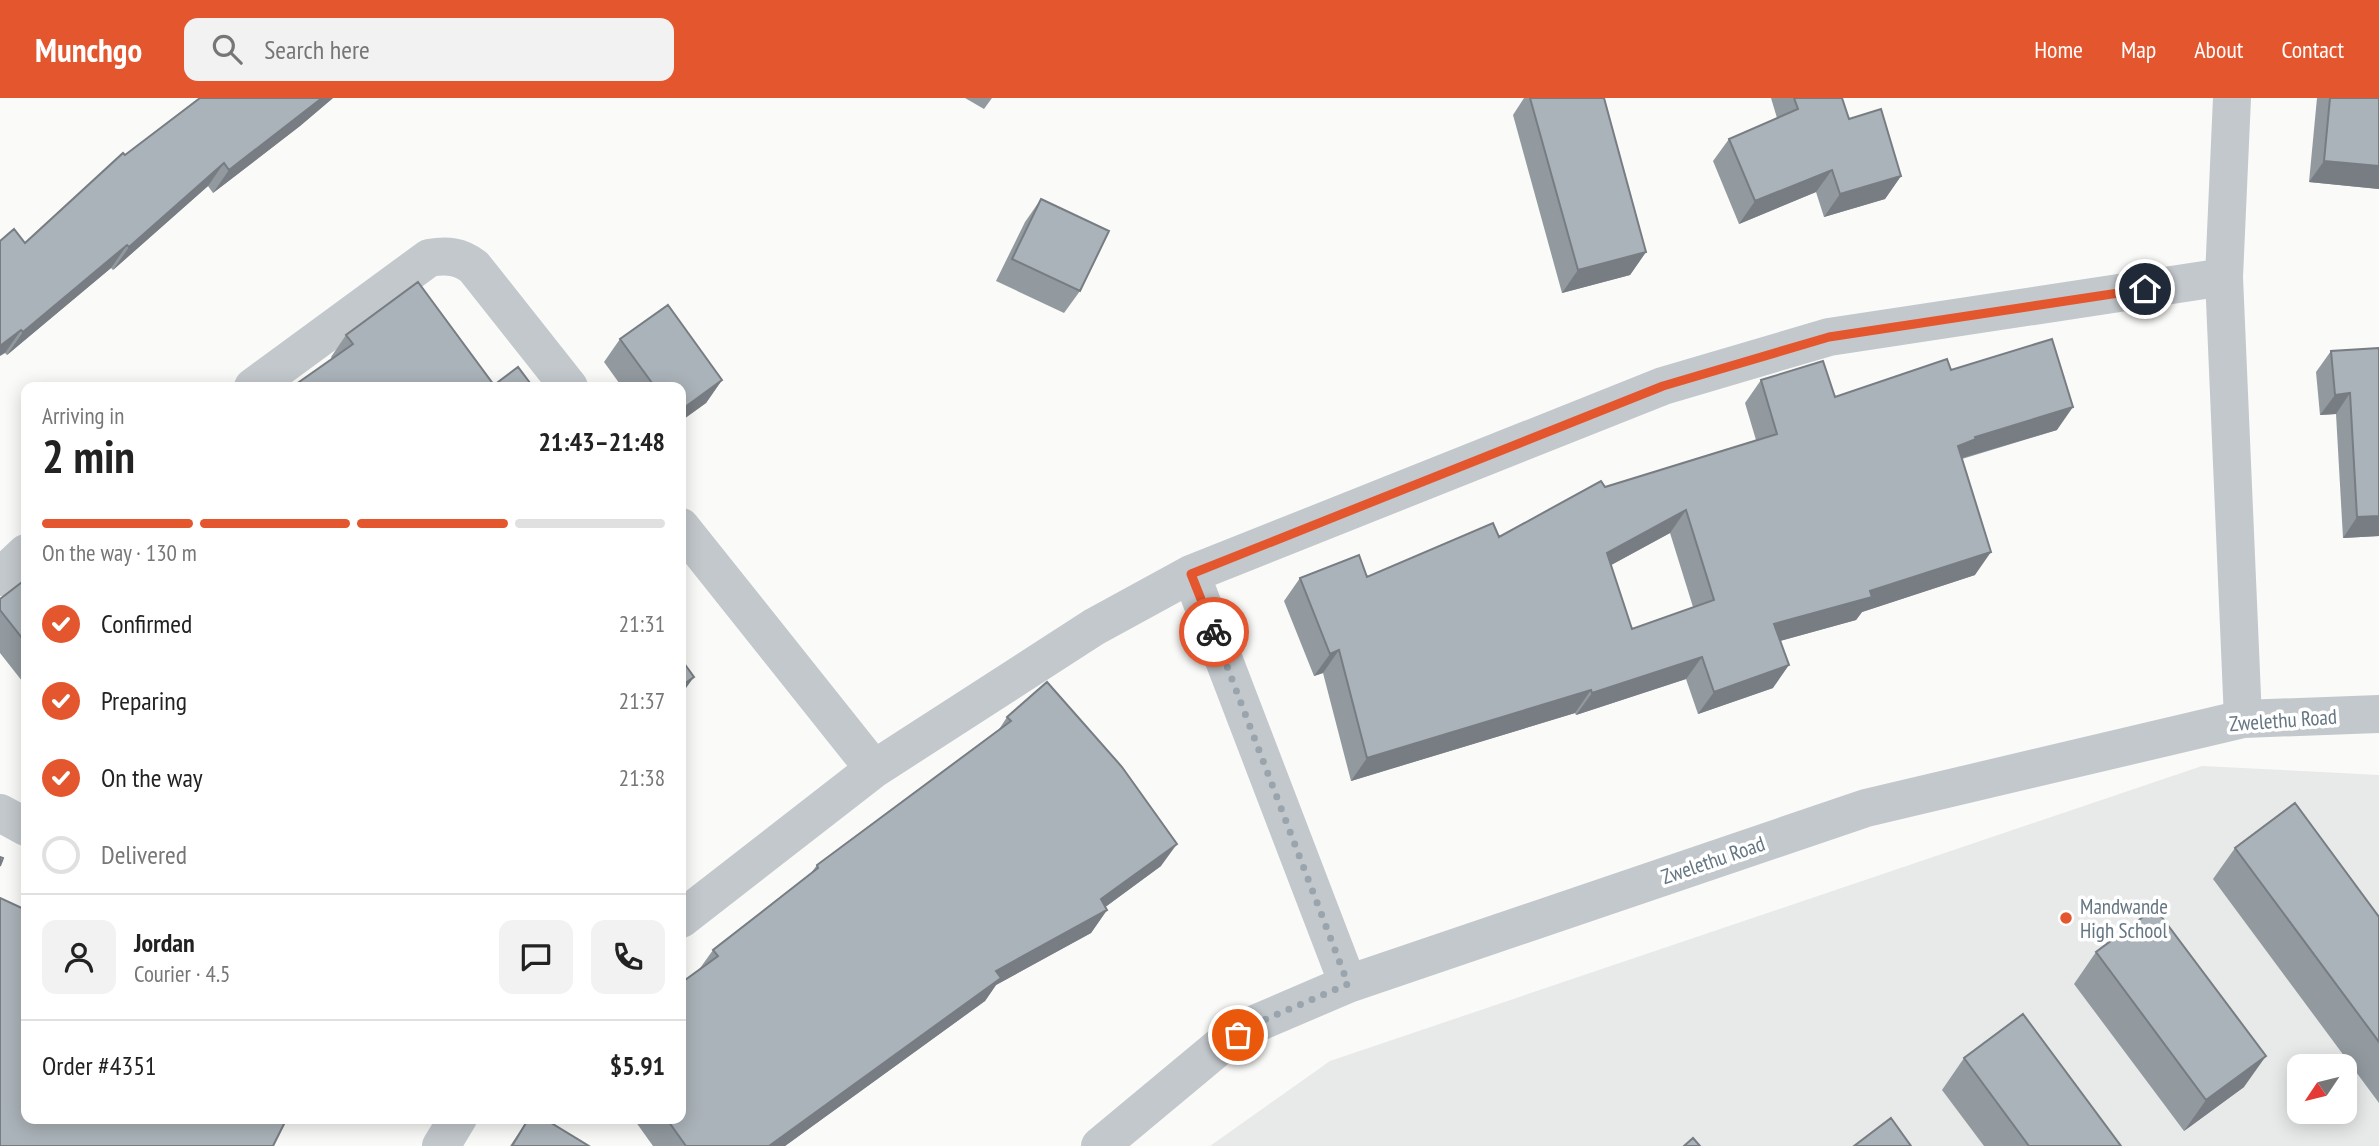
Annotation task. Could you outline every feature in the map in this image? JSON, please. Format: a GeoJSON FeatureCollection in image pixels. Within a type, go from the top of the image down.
{"type":"FeatureCollection","features":[{"type":"Feature","properties":{"kind":"street"},"geometry":{"type":"LineString","coordinates":[[2232,98],[2224,277],[2243,719]]}},
{"type":"Feature","properties":{"kind":"street"},"geometry":{"type":"LineString","coordinates":[[260,382],[429,258],[441,256],[464,259],[474,267],[565,382]]}},
{"type":"Feature","properties":{"kind":"street"},"geometry":{"type":"LineString","coordinates":[[686,915],[874,769],[1094,627],[1191,574],[1663,386],[1829,337],[2224,277]]}},
{"type":"Feature","properties":{"kind":"street"},"geometry":{"type":"LineString","coordinates":[[686,533],[874,769]]}},
{"type":"Feature","properties":{"kind":"street"},"geometry":{"type":"LineString","coordinates":[[0,577],[21,558]]}},
{"type":"Feature","properties":{"kind":"street"},"geometry":{"type":"LineString","coordinates":[[1191,574],[1348,984]]}},
{"type":"Feature","properties":{"kind":"street","name":"Zwelethu Road"},"geometry":{"type":"LineString","coordinates":[[1100,1146],[1219,1047],[1257,1023],[1348,984],[1866,808],[2243,719],[2379,714]]}},
{"type":"Feature","properties":{"kind":"street"},"geometry":{"type":"LineString","coordinates":[[0,813],[21,824]]}},
{"type":"Feature","properties":{"kind":"street"},"geometry":{"type":"LineString","coordinates":[[441,1146],[454,1124]]}},
{"type":"Feature","properties":{"kind":"shaded area","name":"Mandwande High School"},"geometry":{"type":"Polygon","coordinates":[[[2202,766],[2379,775],[2379,1146],[1210,1146],[1330,1061],[2202,766]]]}},
{"type":"Feature","properties":{"kind":"building"},"geometry":{"type":"Polygon","coordinates":[[[200,98],[322,98],[229,170],[224,163],[129,247],[127,245],[23,332],[21,330],[0,346],[0,241],[14,229],[25,243],[123,153],[125,155],[200,98]]]}},
{"type":"Feature","properties":{"kind":"building"},"geometry":{"type":"Polygon","coordinates":[[[1530,98],[1604,98],[1646,252],[1578,270],[1530,98]]]}},
{"type":"Feature","properties":{"kind":"building"},"geometry":{"type":"Polygon","coordinates":[[[1794,98],[1842,98],[1849,119],[1881,109],[1901,176],[1840,194],[1832,170],[1755,201],[1729,139],[1798,109],[1794,98]]]}},
{"type":"Feature","properties":{"kind":"building"},"geometry":{"type":"Polygon","coordinates":[[[2330,98],[2379,98],[2379,166],[2324,161],[2330,98]]]}},
{"type":"Feature","properties":{"kind":"building"},"geometry":{"type":"Polygon","coordinates":[[[1041,199],[1109,231],[1080,291],[1012,259],[1041,199]]]}},
{"type":"Feature","properties":{"kind":"building"},"geometry":{"type":"Polygon","coordinates":[[[418,282],[492,382],[299,382],[353,344],[346,335],[418,282]]]}},
{"type":"Feature","properties":{"kind":"building"},"geometry":{"type":"Polygon","coordinates":[[[668,305],[722,380],[686,406],[686,382],[651,382],[620,339],[668,305]]]}},
{"type":"Feature","properties":{"kind":"building"},"geometry":{"type":"Polygon","coordinates":[[[2052,339],[2073,407],[1975,437],[1976,439],[1958,446],[1991,552],[1870,591],[1872,597],[1774,624],[1789,665],[1714,692],[1702,657],[1592,693],[1591,690],[1367,758],[1339,650],[1330,654],[1300,578],[1359,555],[1367,577],[1493,523],[1499,537],[1601,481],[1605,487],[1777,434],[1761,380],[1823,361],[1835,397],[1947,359],[1951,370],[2052,339]],[[1686,510],[1607,553],[1632,629],[1714,600],[1686,510]]]}},
{"type":"Feature","properties":{"kind":"building"},"geometry":{"type":"Polygon","coordinates":[[[2379,348],[2379,516],[2357,517],[2350,393],[2335,395],[2331,351],[2379,348]]]}},
{"type":"Feature","properties":{"kind":"building"},"geometry":{"type":"Polygon","coordinates":[[[518,367],[529,382],[498,382],[518,367]]]}},
{"type":"Feature","properties":{"kind":"building"},"geometry":{"type":"Polygon","coordinates":[[[21,583],[21,637],[0,610],[0,599],[21,583]]]}},
{"type":"Feature","properties":{"kind":"building"},"geometry":{"type":"Polygon","coordinates":[[[686,666],[694,677],[686,683],[686,666]]]}},
{"type":"Feature","properties":{"kind":"building"},"geometry":{"type":"Polygon","coordinates":[[[1047,682],[1122,767],[1177,844],[1101,899],[1107,910],[996,971],[1001,978],[769,1146],[686,1146],[670,1124],[686,1124],[686,979],[718,956],[713,950],[818,868],[817,865],[1011,721],[1007,717],[1047,682]]]}},
{"type":"Feature","properties":{"kind":"building"},"geometry":{"type":"Polygon","coordinates":[[[2295,803],[2379,917],[2379,1042],[2235,848],[2295,803]]]}},
{"type":"Feature","properties":{"kind":"building"},"geometry":{"type":"Polygon","coordinates":[[[0,898],[21,908],[21,1124],[284,1124],[273,1146],[0,1146],[0,898]]]}},
{"type":"Feature","properties":{"kind":"building"},"geometry":{"type":"Polygon","coordinates":[[[2155,908],[2266,1056],[2206,1100],[2096,952],[2155,908]]]}},
{"type":"Feature","properties":{"kind":"building"},"geometry":{"type":"Polygon","coordinates":[[[2023,1014],[2121,1146],[2029,1146],[1964,1058],[2023,1014]]]}},
{"type":"Feature","properties":{"kind":"building"},"geometry":{"type":"Polygon","coordinates":[[[1891,1118],[1911,1146],[1854,1146],[1891,1118]]]}},
{"type":"Feature","properties":{"kind":"building"},"geometry":{"type":"Polygon","coordinates":[[[525,1124],[553,1124],[589,1146],[512,1146],[525,1124]]]}},
{"type":"Feature","properties":{"kind":"building"},"geometry":{"type":"Polygon","coordinates":[[[1693,1138],[1700,1146],[1684,1146],[1693,1138]]]}},
{"type":"Feature","properties":{"kind":"way so far"},"geometry":{"type":"LineString","coordinates":[[1214,632],[1348,984],[1257,1023],[1238,1035]]}},
{"type":"Feature","properties":{"kind":"place","name":"Mandwande High School"},"geometry":{"type":"Point","coordinates":[2066,918]}},
{"type":"Feature","properties":{"kind":"route"},"geometry":{"type":"LineString","coordinates":[[1214,632],[1191,574],[1663,386],[1829,337],[2145,289]]}}]}
